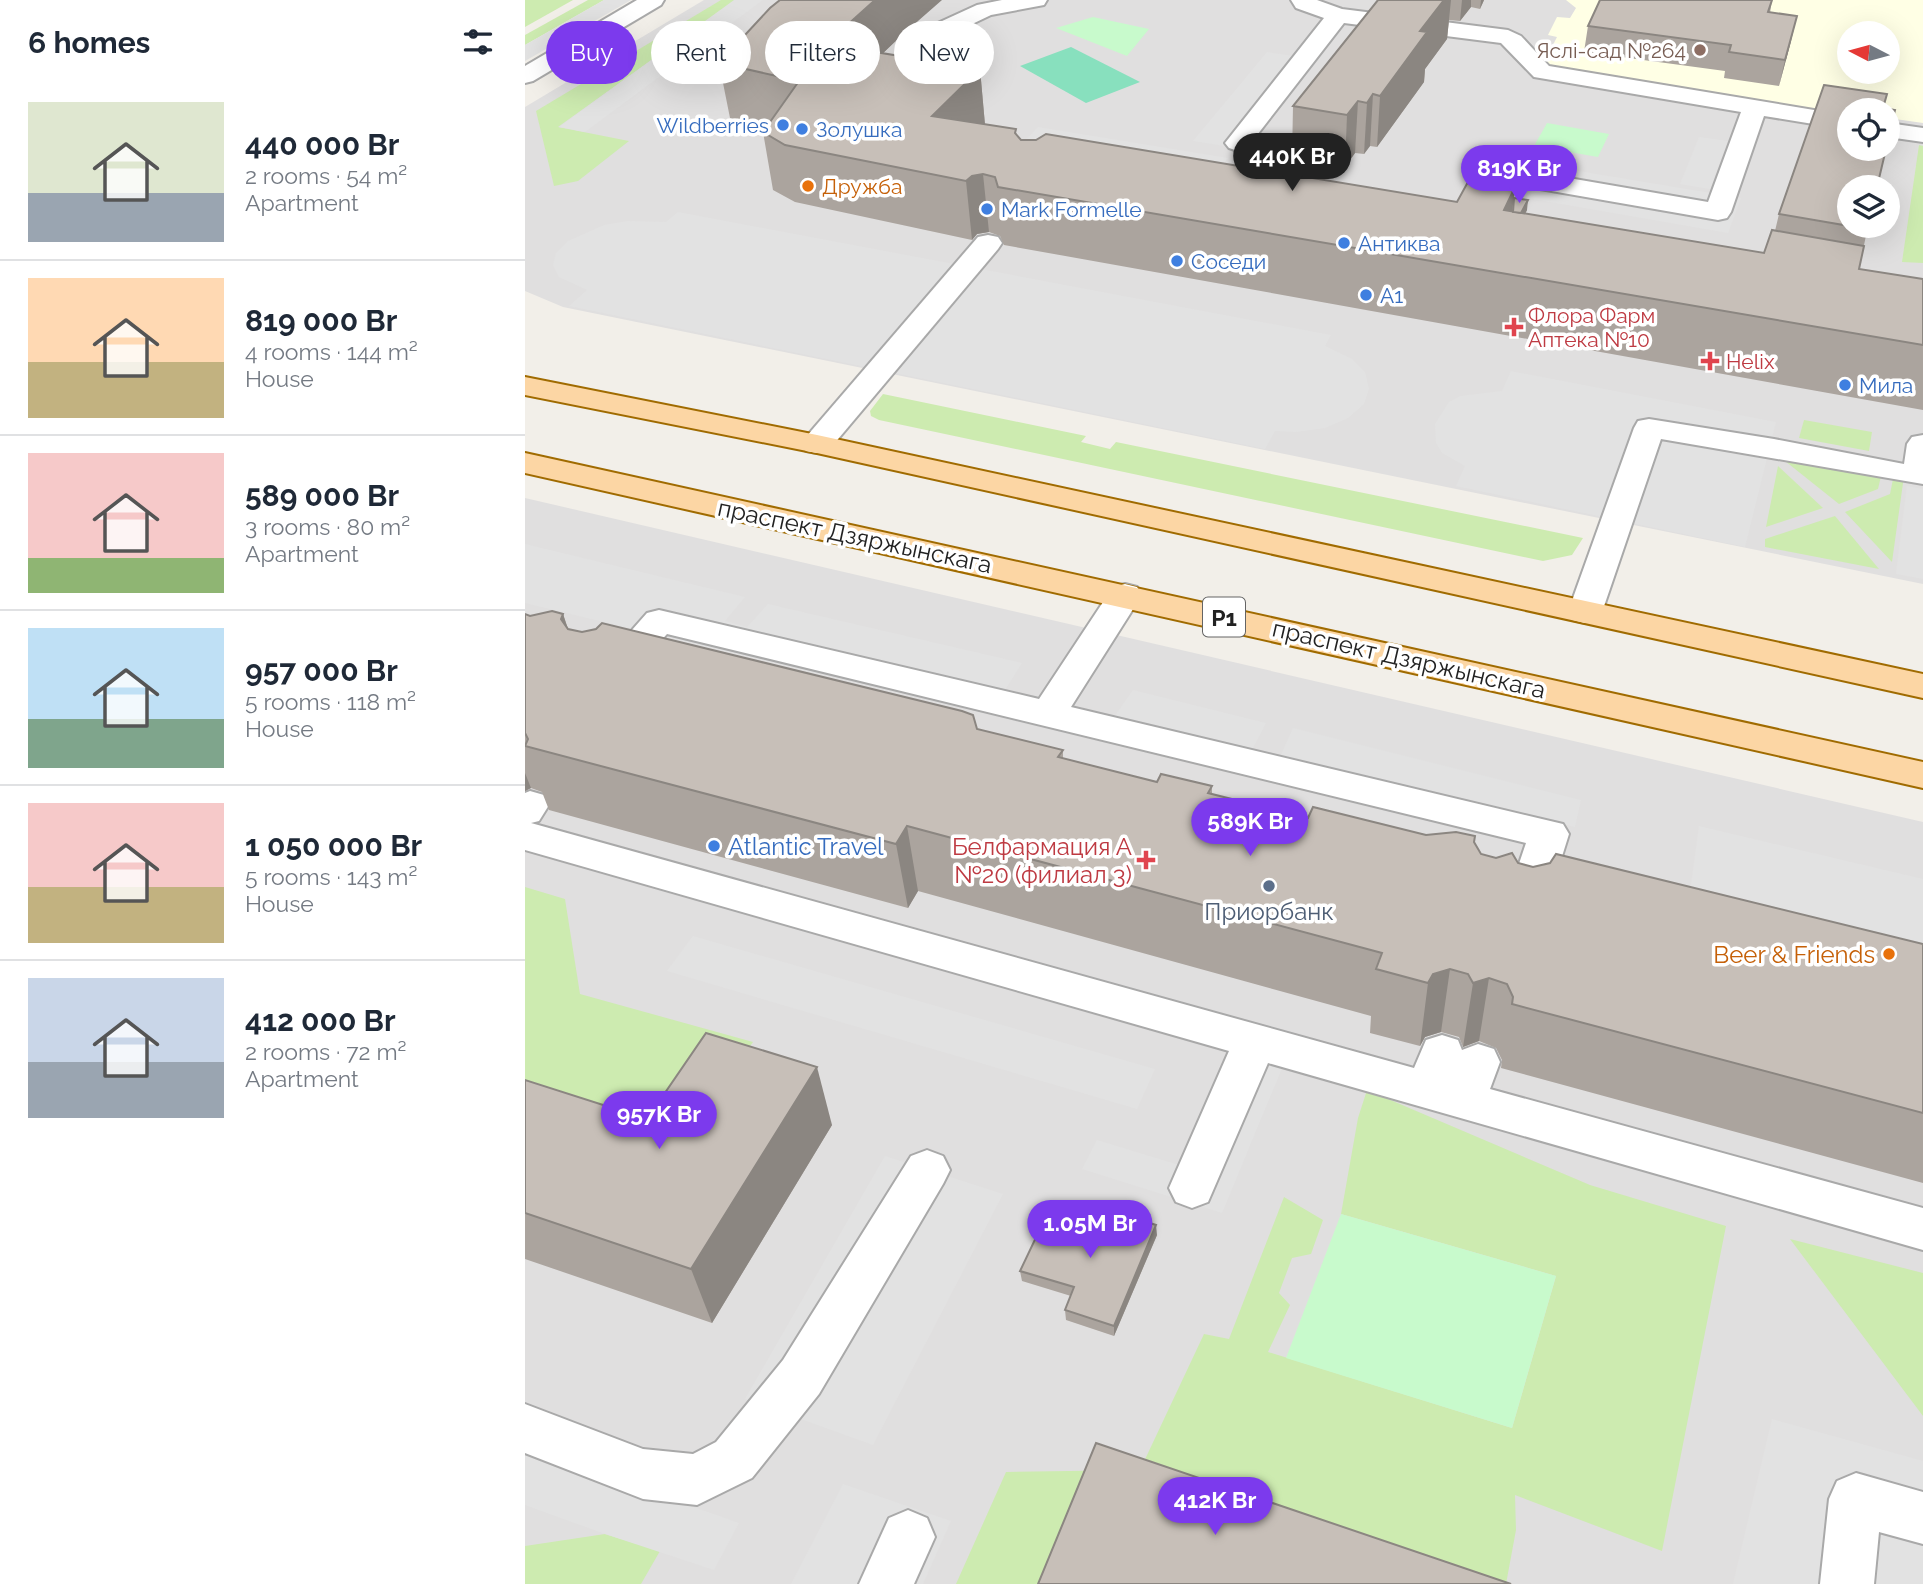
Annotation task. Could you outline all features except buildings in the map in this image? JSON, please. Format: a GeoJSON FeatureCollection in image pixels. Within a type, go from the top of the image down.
{"type":"FeatureCollection","features":[{"type":"Feature","properties":{"kind":"main road"},"geometry":{"type":"LineString","coordinates":[[525,386],[817,444],[1923,686]]}},
{"type":"Feature","properties":{"kind":"main road","name":"праспект Дзяржынскага"},"geometry":{"type":"LineString","coordinates":[[525,463],[1923,775]]}},
{"type":"Feature","properties":{"kind":"street"},"geometry":{"type":"LineString","coordinates":[[525,76],[653,0]]}},
{"type":"Feature","properties":{"kind":"street"},"geometry":{"type":"LineString","coordinates":[[879,89],[937,32],[985,5],[1036,0]]}},
{"type":"Feature","properties":{"kind":"street"},"geometry":{"type":"LineString","coordinates":[[1302,0],[1338,15],[1508,37],[1520,45],[1528,64],[1542,72],[1837,121]]}},
{"type":"Feature","properties":{"kind":"street"},"geometry":{"type":"LineString","coordinates":[[1238,143],[1338,15]]}},
{"type":"Feature","properties":{"kind":"street"},"geometry":{"type":"LineString","coordinates":[[1511,176],[1718,212],[1755,108]]}},
{"type":"Feature","properties":{"kind":"street"},"geometry":{"type":"LineString","coordinates":[[1900,132],[1923,135]]}},
{"type":"Feature","properties":{"kind":"street"},"geometry":{"type":"LineString","coordinates":[[817,444],[988,243]]}},
{"type":"Feature","properties":{"kind":"street"},"geometry":{"type":"LineString","coordinates":[[1585,612],[1649,428],[1774,448],[1918,476],[1923,444]]}},
{"type":"Feature","properties":{"kind":"street"},"geometry":{"type":"LineString","coordinates":[[1048,714],[1125,595]]}},
{"type":"Feature","properties":{"kind":"street"},"geometry":{"type":"LineString","coordinates":[[616,686],[683,627],[1048,714],[1509,843],[1549,834],[1523,914]]}},
{"type":"Feature","properties":{"kind":"street"},"geometry":{"type":"LineString","coordinates":[[527,817],[1255,1042],[1453,1075],[1923,1229]]}},
{"type":"Feature","properties":{"kind":"street"},"geometry":{"type":"LineString","coordinates":[[1192,1188],[1255,1042]]}},
{"type":"Feature","properties":{"kind":"street"},"geometry":{"type":"LineString","coordinates":[[525,1428],[643,1474],[697,1480],[734,1460],[801,1377],[927,1170]]}},
{"type":"Feature","properties":{"kind":"street"},"geometry":{"type":"LineString","coordinates":[[1847,1584],[1856,1499],[1923,1518]]}},
{"type":"Feature","properties":{"kind":"street"},"geometry":{"type":"LineString","coordinates":[[886,1584],[908,1537]]}},
{"type":"Feature","properties":{"kind":"shaded area"},"geometry":{"type":"Polygon","coordinates":[[[604,0],[631,0],[595,21],[567,21],[604,0]]]}},
{"type":"Feature","properties":{"kind":"shaded area"},"geometry":{"type":"Polygon","coordinates":[[[704,0],[1923,0],[1923,584],[563,307],[525,291],[525,107],[563,84],[637,84],[637,40],[651,32],[651,84],[751,84],[751,21],[669,21],[704,0]]]}},
{"type":"Feature","properties":{"kind":"shaded area"},"geometry":{"type":"Polygon","coordinates":[[[734,0],[763,0],[735,21],[705,21],[734,0]]]}},
{"type":"Feature","properties":{"kind":"shaded area","name":"Яслі-сад №264"},"geometry":{"type":"Polygon","coordinates":[[[1566,0],[1923,0],[1923,123],[1900,120],[1900,98],[1837,98],[1837,115],[1561,73],[1544,63],[1557,37],[1548,35],[1557,17],[1570,18],[1576,8],[1566,0]]]}},
{"type":"Feature","properties":{"kind":"shaded area"},"geometry":{"type":"Polygon","coordinates":[[[546,33],[546,49],[525,61],[525,45],[546,33]]]}},
{"type":"Feature","properties":{"kind":"shaded area"},"geometry":{"type":"Polygon","coordinates":[[[1267,52],[1314,59],[1244,149],[1193,141],[1267,52]]]}},
{"type":"Feature","properties":{"kind":"shaded area"},"geometry":{"type":"Polygon","coordinates":[[[651,60],[651,83],[585,132],[559,127],[618,84],[637,84],[637,70],[651,60]]]}},
{"type":"Feature","properties":{"kind":"shaded area"},"geometry":{"type":"Polygon","coordinates":[[[1038,127],[1228,158],[1219,170],[1013,153],[1038,127]]]}},
{"type":"Feature","properties":{"kind":"shaded area"},"geometry":{"type":"Polygon","coordinates":[[[1699,137],[1728,141],[1710,189],[1680,184],[1699,137]]]}},
{"type":"Feature","properties":{"kind":"shaded area"},"geometry":{"type":"Polygon","coordinates":[[[1512,160],[1741,198],[1728,233],[1493,192],[1512,160]]]}},
{"type":"Feature","properties":{"kind":"shaded area"},"geometry":{"type":"Polygon","coordinates":[[[678,212],[1331,335],[1325,346],[1352,359],[1365,372],[1369,389],[1364,404],[1348,418],[1325,428],[1296,432],[1275,431],[1265,449],[569,306],[587,290],[559,277],[553,265],[556,253],[568,241],[604,225],[628,221],[666,222],[678,212]]]}},
{"type":"Feature","properties":{"kind":"shaded area"},"geometry":{"type":"Polygon","coordinates":[[[1511,371],[1776,422],[1745,547],[1456,486],[1465,466],[1442,453],[1436,443],[1435,424],[1449,402],[1460,396],[1502,391],[1511,371]]]}},
{"type":"Feature","properties":{"kind":"shaded area"},"geometry":{"type":"Polygon","coordinates":[[[1907,486],[1923,489],[1923,579],[1896,574],[1907,486]]]}},
{"type":"Feature","properties":{"kind":"shaded area"},"geometry":{"type":"Polygon","coordinates":[[[525,498],[1923,822],[1923,1584],[525,1584],[525,498]]]}},
{"type":"Feature","properties":{"kind":"shaded area"},"geometry":{"type":"Polygon","coordinates":[[[525,544],[745,597],[725,621],[747,627],[768,604],[1022,663],[1005,690],[1114,717],[1133,690],[1266,723],[1252,750],[1280,757],[1293,728],[1581,800],[1575,827],[1457,800],[1428,820],[525,603],[525,544]]]}},
{"type":"Feature","properties":{"kind":"shaded area"},"geometry":{"type":"Polygon","coordinates":[[[1699,826],[1923,879],[1923,951],[1690,893],[1699,826]]]}},
{"type":"Feature","properties":{"kind":"shaded area"},"geometry":{"type":"Polygon","coordinates":[[[693,936],[1155,1069],[1137,1109],[667,971],[693,936]]]}},
{"type":"Feature","properties":{"kind":"shaded area"},"geometry":{"type":"Polygon","coordinates":[[[1232,1045],[1285,1061],[1222,1213],[1082,1169],[1097,1140],[1179,1165],[1232,1045]]]}},
{"type":"Feature","properties":{"kind":"shaded area"},"geometry":{"type":"Polygon","coordinates":[[[885,1156],[1003,1194],[873,1445],[745,1399],[885,1156]]]}},
{"type":"Feature","properties":{"kind":"shaded area"},"geometry":{"type":"Polygon","coordinates":[[[1772,1419],[1923,1461],[1923,1584],[1733,1584],[1772,1419]]]}},
{"type":"Feature","properties":{"kind":"shaded area"},"geometry":{"type":"Polygon","coordinates":[[[525,1447],[739,1523],[714,1570],[605,1534],[525,1505],[525,1447]]]}},
{"type":"Feature","properties":{"kind":"shaded area"},"geometry":{"type":"Polygon","coordinates":[[[843,1484],[951,1521],[923,1584],[791,1584],[843,1484]]]}},
{"type":"Feature","properties":{"kind":"green space"},"geometry":{"type":"Polygon","coordinates":[[[525,0],[573,0],[525,27],[525,0]]]}},
{"type":"Feature","properties":{"kind":"green space"},"geometry":{"type":"Polygon","coordinates":[[[588,0],[604,0],[567,21],[550,21],[588,0]]]}},
{"type":"Feature","properties":{"kind":"green space"},"geometry":{"type":"Polygon","coordinates":[[[721,0],[735,0],[706,21],[686,21],[721,0]]]}},
{"type":"Feature","properties":{"kind":"green space"},"geometry":{"type":"Polygon","coordinates":[[[1093,17],[1149,29],[1127,56],[1056,28],[1093,17]]]}},
{"type":"Feature","properties":{"kind":"green space"},"geometry":{"type":"Polygon","coordinates":[[[546,23],[546,33],[525,45],[525,35],[546,23]]]}},
{"type":"Feature","properties":{"kind":"green space"},"geometry":{"type":"Polygon","coordinates":[[[651,42],[651,60],[637,70],[637,50],[651,42]]]}},
{"type":"Feature","properties":{"kind":"green space"},"geometry":{"type":"Polygon","coordinates":[[[1071,47],[1140,82],[1086,103],[1020,66],[1071,47]]]}},
{"type":"Feature","properties":{"kind":"green space"},"geometry":{"type":"Polygon","coordinates":[[[581,84],[618,84],[558,127],[629,141],[578,181],[554,186],[536,111],[581,84]]]}},
{"type":"Feature","properties":{"kind":"green space"},"geometry":{"type":"Polygon","coordinates":[[[1547,123],[1609,134],[1598,157],[1534,146],[1547,123]]]}},
{"type":"Feature","properties":{"kind":"green space"},"geometry":{"type":"Polygon","coordinates":[[[1919,145],[1923,146],[1923,263],[1902,262],[1919,145]]]}},
{"type":"Feature","properties":{"kind":"green space"},"geometry":{"type":"Polygon","coordinates":[[[883,394],[1086,436],[1081,442],[1110,449],[1116,442],[1583,538],[1572,555],[1543,561],[879,420],[871,416],[870,411],[883,394]]]}},
{"type":"Feature","properties":{"kind":"green space"},"geometry":{"type":"Polygon","coordinates":[[[1804,420],[1872,432],[1869,451],[1799,438],[1804,420]]]}},
{"type":"Feature","properties":{"kind":"green space"},"geometry":{"type":"Polygon","coordinates":[[[1780,457],[1882,472],[1878,489],[1839,504],[1780,457]]]}},
{"type":"Feature","properties":{"kind":"green space"},"geometry":{"type":"Polygon","coordinates":[[[1778,466],[1823,508],[1766,527],[1778,466]]]}},
{"type":"Feature","properties":{"kind":"green space"},"geometry":{"type":"Polygon","coordinates":[[[1894,474],[1904,476],[1892,562],[1845,512],[1890,494],[1894,474]]]}},
{"type":"Feature","properties":{"kind":"green space"},"geometry":{"type":"Polygon","coordinates":[[[1835,516],[1879,569],[1765,547],[1765,539],[1835,516]]]}},
{"type":"Feature","properties":{"kind":"green space"},"geometry":{"type":"Polygon","coordinates":[[[525,887],[565,899],[580,994],[753,1042],[663,1167],[525,1122],[525,887]]]}},
{"type":"Feature","properties":{"kind":"green space"},"geometry":{"type":"Polygon","coordinates":[[[1367,1090],[1590,1185],[1726,1226],[1662,1551],[1515,1495],[1516,1530],[1506,1584],[956,1584],[1006,1472],[1140,1470],[1204,1334],[1229,1339],[1284,1197],[1323,1220],[1311,1254],[1292,1258],[1279,1293],[1290,1305],[1268,1352],[1512,1428],[1556,1276],[1341,1214],[1358,1118],[1367,1090]]]}},
{"type":"Feature","properties":{"kind":"green space"},"geometry":{"type":"Polygon","coordinates":[[[1341,1214],[1556,1276],[1512,1428],[1286,1358],[1341,1214]]]}},
{"type":"Feature","properties":{"kind":"green space"},"geometry":{"type":"Polygon","coordinates":[[[1790,1239],[1923,1273],[1923,1416],[1790,1239]]]}},
{"type":"Feature","properties":{"kind":"green space"},"geometry":{"type":"Polygon","coordinates":[[[605,1534],[660,1551],[641,1584],[525,1584],[525,1546],[605,1534]]]}},
{"type":"Feature","properties":{"kind":"place","name":"Яслі-сад №264"},"geometry":{"type":"Point","coordinates":[1700,50]}},
{"type":"Feature","properties":{"kind":"place","name":"Wildberries"},"geometry":{"type":"Point","coordinates":[783,125]}},
{"type":"Feature","properties":{"kind":"place","name":"Золушка"},"geometry":{"type":"Point","coordinates":[802,129]}},
{"type":"Feature","properties":{"kind":"place","name":"Дружба"},"geometry":{"type":"Point","coordinates":[808,186]}},
{"type":"Feature","properties":{"kind":"place","name":"Mark Formelle"},"geometry":{"type":"Point","coordinates":[987,209]}},
{"type":"Feature","properties":{"kind":"place","name":"Антиква"},"geometry":{"type":"Point","coordinates":[1344,243]}},
{"type":"Feature","properties":{"kind":"place","name":"Соседи"},"geometry":{"type":"Point","coordinates":[1177,261]}},
{"type":"Feature","properties":{"kind":"place","name":"A1"},"geometry":{"type":"Point","coordinates":[1366,295]}},
{"type":"Feature","properties":{"kind":"place","name":"Флора Фарм Аптека №10"},"geometry":{"type":"Point","coordinates":[1514,327]}},
{"type":"Feature","properties":{"kind":"place","name":"Helix"},"geometry":{"type":"Point","coordinates":[1710,361]}},
{"type":"Feature","properties":{"kind":"place","name":"Мила"},"geometry":{"type":"Point","coordinates":[1845,385]}},
{"type":"Feature","properties":{"kind":"place","name":"Atlantic Travel"},"geometry":{"type":"Point","coordinates":[714,846]}},
{"type":"Feature","properties":{"kind":"place","name":"Белфармация А №20 (филиал 3)"},"geometry":{"type":"Point","coordinates":[1146,860]}},
{"type":"Feature","properties":{"kind":"place","name":"Приорбанк"},"geometry":{"type":"Point","coordinates":[1269,886]}},
{"type":"Feature","properties":{"kind":"place","name":"Beer & Friends"},"geometry":{"type":"Point","coordinates":[1889,954]}}]}
